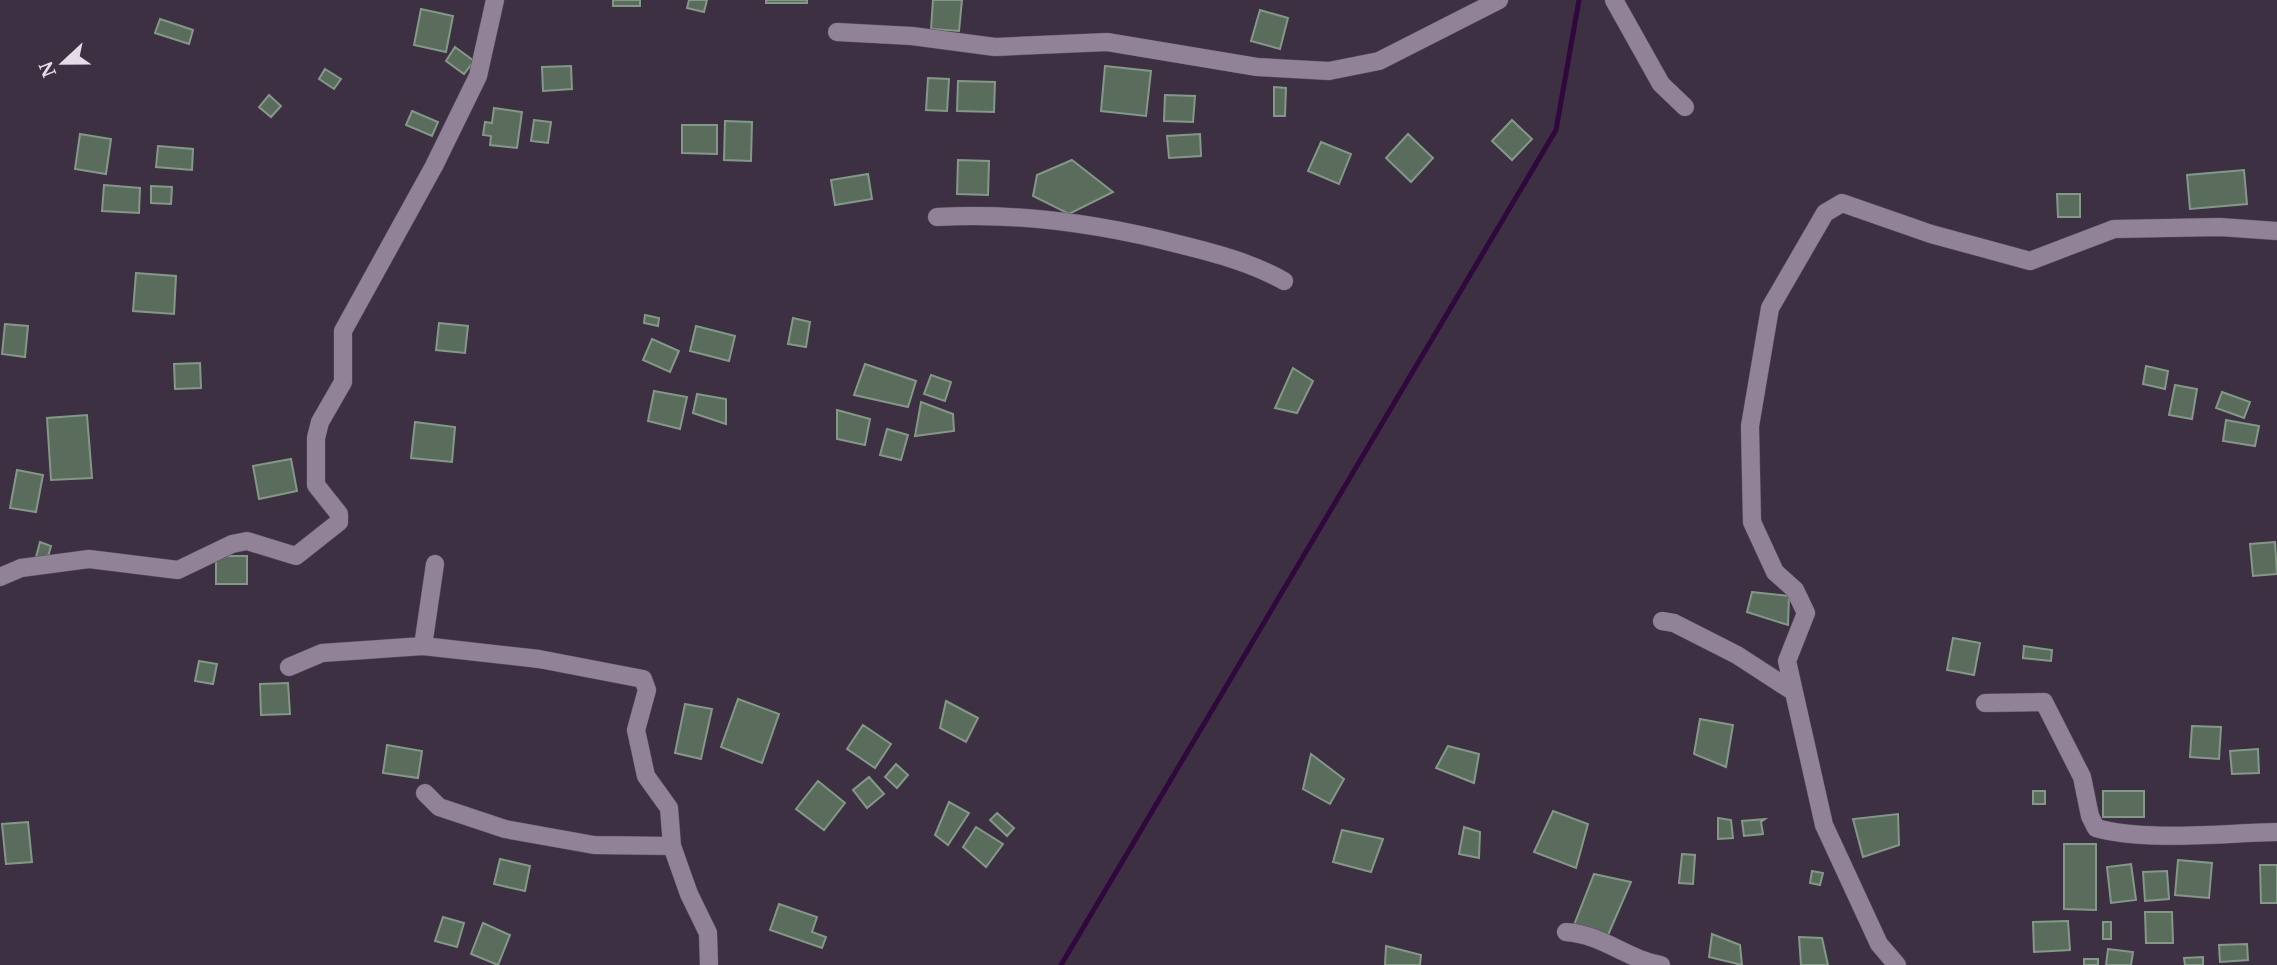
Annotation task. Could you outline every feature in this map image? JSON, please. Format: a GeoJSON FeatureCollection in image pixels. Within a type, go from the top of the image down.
{"type":"FeatureCollection","features":[{"type":"Feature","properties":{"kind":"street"},"geometry":{"type":"LineString","coordinates":[[0,577],[21,568],[89,559],[178,570],[232,544],[247,541],[296,556],[339,522],[339,514],[316,485],[316,438],[320,422],[343,382],[343,331],[434,166],[478,76],[495,0]]}},
{"type":"Feature","properties":{"kind":"street"},"geometry":{"type":"LineString","coordinates":[[837,32],[912,36],[995,47],[1107,41],[1257,67],[1329,71],[1379,61],[1499,0]]}},
{"type":"Feature","properties":{"kind":"street"},"geometry":{"type":"LineString","coordinates":[[1614,0],[1661,84],[1685,107]]}},
{"type":"Feature","properties":{"kind":"street"},"geometry":{"type":"LineString","coordinates":[[1897,965],[1879,944],[1824,825],[1787,661],[1806,613],[1795,590],[1775,572],[1752,522],[1750,426],[1770,308],[1825,212],[1842,203],[1931,234],[2030,261],[2114,229],[2220,227],[2277,231]]}},
{"type":"Feature","properties":{"kind":"street"},"geometry":{"type":"LineString","coordinates":[[937,217],[985,214],[1116,228],[1230,257],[1284,281]]}},
{"type":"Feature","properties":{"kind":"street"},"geometry":{"type":"LineString","coordinates":[[423,646],[435,564]]}},
{"type":"Feature","properties":{"kind":"street"},"geometry":{"type":"LineString","coordinates":[[1662,621],[1674,623],[1737,655],[1794,692]]}},
{"type":"Feature","properties":{"kind":"street"},"geometry":{"type":"LineString","coordinates":[[289,667],[322,653],[423,646],[539,659],[643,679],[648,690],[636,730],[646,776],[669,808],[672,846],[689,894],[708,933],[709,965]]}},
{"type":"Feature","properties":{"kind":"street"},"geometry":{"type":"LineString","coordinates":[[1985,702],[2044,702],[2082,776],[2090,816],[2096,828],[2108,832],[2179,835],[2277,832]]}},
{"type":"Feature","properties":{"kind":"street"},"geometry":{"type":"LineString","coordinates":[[425,793],[439,807],[505,829],[594,845],[672,846]]}},
{"type":"Feature","properties":{"kind":"street"},"geometry":{"type":"LineString","coordinates":[[1566,932],[1589,934],[1647,962],[1661,965]]}},
{"type":"Feature","properties":{"kind":"building"},"geometry":{"type":"Polygon","coordinates":[[[613,0],[640,0],[640,6],[613,6],[613,0]]]}},
{"type":"Feature","properties":{"kind":"building"},"geometry":{"type":"Polygon","coordinates":[[[689,0],[707,0],[704,12],[687,8],[689,0]]]}},
{"type":"Feature","properties":{"kind":"building"},"geometry":{"type":"Polygon","coordinates":[[[766,0],[807,0],[807,3],[766,3],[766,0]]]}},
{"type":"Feature","properties":{"kind":"building"},"geometry":{"type":"Polygon","coordinates":[[[933,0],[962,0],[959,31],[931,29],[933,0]]]}},
{"type":"Feature","properties":{"kind":"building"},"geometry":{"type":"Polygon","coordinates":[[[421,9],[453,16],[446,52],[414,45],[421,9]]]}},
{"type":"Feature","properties":{"kind":"building"},"geometry":{"type":"Polygon","coordinates":[[[1260,10],[1288,18],[1280,49],[1251,41],[1260,10]]]}},
{"type":"Feature","properties":{"kind":"building"},"geometry":{"type":"Polygon","coordinates":[[[160,19],[193,30],[189,44],[155,33],[160,19]]]}},
{"type":"Feature","properties":{"kind":"building"},"geometry":{"type":"Polygon","coordinates":[[[455,47],[474,61],[464,74],[446,61],[455,47]]]}},
{"type":"Feature","properties":{"kind":"building"},"geometry":{"type":"Polygon","coordinates":[[[571,66],[572,89],[543,91],[542,67],[571,66]]]}},
{"type":"Feature","properties":{"kind":"building"},"geometry":{"type":"Polygon","coordinates":[[[1105,66],[1151,71],[1146,116],[1101,111],[1105,66]]]}},
{"type":"Feature","properties":{"kind":"building"},"geometry":{"type":"Polygon","coordinates":[[[325,69],[341,79],[334,89],[319,79],[325,69]]]}},
{"type":"Feature","properties":{"kind":"building"},"geometry":{"type":"Polygon","coordinates":[[[928,78],[949,79],[947,111],[926,110],[928,78]]]}},
{"type":"Feature","properties":{"kind":"building"},"geometry":{"type":"Polygon","coordinates":[[[958,81],[995,82],[994,112],[957,111],[958,81]]]}},
{"type":"Feature","properties":{"kind":"building"},"geometry":{"type":"Polygon","coordinates":[[[1274,87],[1286,88],[1285,116],[1274,116],[1274,87]]]}},
{"type":"Feature","properties":{"kind":"building"},"geometry":{"type":"Polygon","coordinates":[[[269,95],[281,106],[271,117],[259,107],[269,95]]]}},
{"type":"Feature","properties":{"kind":"building"},"geometry":{"type":"Polygon","coordinates":[[[1165,95],[1195,96],[1193,122],[1164,121],[1165,95]]]}},
{"type":"Feature","properties":{"kind":"building"},"geometry":{"type":"Polygon","coordinates":[[[494,108],[522,112],[517,148],[490,145],[491,136],[483,135],[485,122],[492,123],[494,108]]]}},
{"type":"Feature","properties":{"kind":"building"},"geometry":{"type":"Polygon","coordinates":[[[412,111],[438,122],[432,136],[406,125],[412,111]]]}},
{"type":"Feature","properties":{"kind":"building"},"geometry":{"type":"Polygon","coordinates":[[[534,120],[551,122],[548,143],[531,141],[534,120]]]}},
{"type":"Feature","properties":{"kind":"building"},"geometry":{"type":"Polygon","coordinates":[[[1512,120],[1532,139],[1512,160],[1492,141],[1512,120]]]}},
{"type":"Feature","properties":{"kind":"building"},"geometry":{"type":"Polygon","coordinates":[[[725,121],[752,122],[751,161],[724,160],[725,121]]]}},
{"type":"Feature","properties":{"kind":"building"},"geometry":{"type":"Polygon","coordinates":[[[682,125],[717,125],[717,154],[682,153],[682,125]]]}},
{"type":"Feature","properties":{"kind":"building"},"geometry":{"type":"Polygon","coordinates":[[[80,134],[111,139],[106,174],[75,169],[80,134]]]}},
{"type":"Feature","properties":{"kind":"building"},"geometry":{"type":"Polygon","coordinates":[[[1200,134],[1201,156],[1169,158],[1167,136],[1200,134]]]}},
{"type":"Feature","properties":{"kind":"building"},"geometry":{"type":"Polygon","coordinates":[[[1408,134],[1433,158],[1411,182],[1386,158],[1408,134]]]}},
{"type":"Feature","properties":{"kind":"building"},"geometry":{"type":"Polygon","coordinates":[[[1321,142],[1351,154],[1339,184],[1308,171],[1321,142]]]}},
{"type":"Feature","properties":{"kind":"building"},"geometry":{"type":"Polygon","coordinates":[[[158,146],[193,149],[192,170],[156,167],[158,146]]]}},
{"type":"Feature","properties":{"kind":"building"},"geometry":{"type":"Polygon","coordinates":[[[958,160],[989,161],[988,195],[957,194],[958,160]]]}},
{"type":"Feature","properties":{"kind":"building"},"geometry":{"type":"Polygon","coordinates":[[[1072,160],[1113,192],[1069,214],[1033,196],[1037,175],[1072,160]]]}},
{"type":"Feature","properties":{"kind":"building"},"geometry":{"type":"Polygon","coordinates":[[[2244,170],[2247,204],[2190,209],[2187,175],[2244,170]]]}},
{"type":"Feature","properties":{"kind":"building"},"geometry":{"type":"Polygon","coordinates":[[[868,174],[872,199],[835,205],[831,180],[868,174]]]}},
{"type":"Feature","properties":{"kind":"building"},"geometry":{"type":"Polygon","coordinates":[[[104,185],[140,188],[139,213],[102,211],[104,185]]]}},
{"type":"Feature","properties":{"kind":"building"},"geometry":{"type":"Polygon","coordinates":[[[151,186],[172,187],[171,204],[151,203],[151,186]]]}},
{"type":"Feature","properties":{"kind":"building"},"geometry":{"type":"Polygon","coordinates":[[[2057,194],[2080,194],[2080,217],[2058,217],[2057,194]]]}},
{"type":"Feature","properties":{"kind":"building"},"geometry":{"type":"Polygon","coordinates":[[[136,273],[176,276],[174,314],[133,311],[136,273]]]}},
{"type":"Feature","properties":{"kind":"building"},"geometry":{"type":"Polygon","coordinates":[[[645,315],[659,318],[658,326],[644,323],[645,315]]]}},
{"type":"Feature","properties":{"kind":"building"},"geometry":{"type":"Polygon","coordinates":[[[793,318],[810,322],[806,347],[788,344],[793,318]]]}},
{"type":"Feature","properties":{"kind":"building"},"geometry":{"type":"Polygon","coordinates":[[[439,323],[468,326],[465,353],[436,350],[439,323]]]}},
{"type":"Feature","properties":{"kind":"building"},"geometry":{"type":"Polygon","coordinates":[[[5,324],[28,326],[25,357],[2,354],[5,324]]]}},
{"type":"Feature","properties":{"kind":"building"},"geometry":{"type":"Polygon","coordinates":[[[696,326],[735,336],[729,361],[690,351],[696,326]]]}},
{"type":"Feature","properties":{"kind":"building"},"geometry":{"type":"Polygon","coordinates":[[[652,339],[679,351],[670,372],[643,360],[652,339]]]}},
{"type":"Feature","properties":{"kind":"building"},"geometry":{"type":"Polygon","coordinates":[[[200,363],[201,388],[175,389],[174,364],[200,363]]]}},
{"type":"Feature","properties":{"kind":"building"},"geometry":{"type":"Polygon","coordinates":[[[865,364],[916,381],[908,407],[854,395],[865,364]]]}},
{"type":"Feature","properties":{"kind":"building"},"geometry":{"type":"Polygon","coordinates":[[[2146,366],[2168,371],[2165,389],[2143,384],[2146,366]]]}},
{"type":"Feature","properties":{"kind":"building"},"geometry":{"type":"Polygon","coordinates":[[[1293,368],[1313,381],[1297,413],[1275,408],[1293,368]]]}},
{"type":"Feature","properties":{"kind":"building"},"geometry":{"type":"Polygon","coordinates":[[[931,375],[951,382],[945,401],[924,394],[931,375]]]}},
{"type":"Feature","properties":{"kind":"building"},"geometry":{"type":"Polygon","coordinates":[[[2175,385],[2197,389],[2192,419],[2169,415],[2175,385]]]}},
{"type":"Feature","properties":{"kind":"building"},"geometry":{"type":"Polygon","coordinates":[[[654,391],[687,397],[680,429],[648,421],[654,391]]]}},
{"type":"Feature","properties":{"kind":"building"},"geometry":{"type":"Polygon","coordinates":[[[2222,392],[2250,402],[2244,418],[2216,408],[2222,392]]]}},
{"type":"Feature","properties":{"kind":"building"},"geometry":{"type":"Polygon","coordinates":[[[697,394],[726,399],[726,424],[693,413],[697,394]]]}},
{"type":"Feature","properties":{"kind":"building"},"geometry":{"type":"Polygon","coordinates":[[[921,402],[953,414],[954,431],[915,436],[921,402]]]}},
{"type":"Feature","properties":{"kind":"building"},"geometry":{"type":"Polygon","coordinates":[[[837,410],[870,419],[865,445],[837,439],[837,410]]]}},
{"type":"Feature","properties":{"kind":"building"},"geometry":{"type":"Polygon","coordinates":[[[87,415],[92,478],[51,480],[47,418],[87,415]]]}},
{"type":"Feature","properties":{"kind":"building"},"geometry":{"type":"Polygon","coordinates":[[[2226,420],[2259,426],[2255,446],[2223,441],[2226,420]]]}},
{"type":"Feature","properties":{"kind":"building"},"geometry":{"type":"Polygon","coordinates":[[[415,422],[455,427],[452,462],[411,458],[415,422]]]}},
{"type":"Feature","properties":{"kind":"building"},"geometry":{"type":"Polygon","coordinates":[[[887,429],[908,435],[901,460],[880,455],[887,429]]]}},
{"type":"Feature","properties":{"kind":"building"},"geometry":{"type":"Polygon","coordinates":[[[291,459],[297,491],[259,499],[253,466],[291,459]]]}},
{"type":"Feature","properties":{"kind":"building"},"geometry":{"type":"Polygon","coordinates":[[[17,470],[43,475],[36,512],[10,508],[17,470]]]}},
{"type":"Feature","properties":{"kind":"building"},"geometry":{"type":"Polygon","coordinates":[[[40,542],[51,546],[47,560],[36,557],[40,542]]]}},
{"type":"Feature","properties":{"kind":"building"},"geometry":{"type":"Polygon","coordinates":[[[2275,542],[2277,574],[2253,576],[2250,544],[2275,542]]]}},
{"type":"Feature","properties":{"kind":"building"},"geometry":{"type":"Polygon","coordinates":[[[216,556],[247,556],[247,584],[216,584],[216,556]]]}},
{"type":"Feature","properties":{"kind":"building"},"geometry":{"type":"Polygon","coordinates":[[[1752,592],[1789,596],[1788,625],[1747,612],[1752,592]]]}},
{"type":"Feature","properties":{"kind":"building"},"geometry":{"type":"Polygon","coordinates":[[[1953,638],[1980,643],[1974,675],[1947,670],[1953,638]]]}},
{"type":"Feature","properties":{"kind":"building"},"geometry":{"type":"Polygon","coordinates":[[[2024,646],[2052,650],[2051,661],[2023,658],[2024,646]]]}},
{"type":"Feature","properties":{"kind":"building"},"geometry":{"type":"Polygon","coordinates":[[[199,661],[217,664],[213,684],[195,681],[199,661]]]}},
{"type":"Feature","properties":{"kind":"building"},"geometry":{"type":"Polygon","coordinates":[[[288,683],[290,714],[261,715],[260,684],[288,683]]]}},
{"type":"Feature","properties":{"kind":"building"},"geometry":{"type":"Polygon","coordinates":[[[738,699],[779,714],[762,763],[721,747],[738,699]]]}},
{"type":"Feature","properties":{"kind":"building"},"geometry":{"type":"Polygon","coordinates":[[[946,701],[978,718],[966,742],[940,728],[946,701]]]}},
{"type":"Feature","properties":{"kind":"building"},"geometry":{"type":"Polygon","coordinates":[[[685,704],[712,709],[701,759],[675,753],[685,704]]]}},
{"type":"Feature","properties":{"kind":"building"},"geometry":{"type":"Polygon","coordinates":[[[1700,719],[1733,725],[1726,767],[1694,754],[1700,719]]]}},
{"type":"Feature","properties":{"kind":"building"},"geometry":{"type":"Polygon","coordinates":[[[863,725],[891,744],[875,768],[847,749],[863,725]]]}},
{"type":"Feature","properties":{"kind":"building"},"geometry":{"type":"Polygon","coordinates":[[[2192,726],[2221,727],[2219,759],[2190,757],[2192,726]]]}},
{"type":"Feature","properties":{"kind":"building"},"geometry":{"type":"Polygon","coordinates":[[[387,745],[422,751],[418,778],[383,773],[387,745]]]}},
{"type":"Feature","properties":{"kind":"building"},"geometry":{"type":"Polygon","coordinates":[[[1448,746],[1479,754],[1474,783],[1436,768],[1448,746]]]}},
{"type":"Feature","properties":{"kind":"building"},"geometry":{"type":"Polygon","coordinates":[[[2258,749],[2259,773],[2232,774],[2230,751],[2258,749]]]}},
{"type":"Feature","properties":{"kind":"building"},"geometry":{"type":"Polygon","coordinates":[[[1311,754],[1344,779],[1330,804],[1303,789],[1311,754]]]}},
{"type":"Feature","properties":{"kind":"building"},"geometry":{"type":"Polygon","coordinates":[[[896,764],[908,775],[897,788],[885,777],[896,764]]]}},
{"type":"Feature","properties":{"kind":"building"},"geometry":{"type":"Polygon","coordinates":[[[869,777],[884,794],[867,808],[853,790],[869,777]]]}},
{"type":"Feature","properties":{"kind":"building"},"geometry":{"type":"Polygon","coordinates":[[[818,781],[845,803],[824,830],[796,809],[818,781]]]}},
{"type":"Feature","properties":{"kind":"building"},"geometry":{"type":"Polygon","coordinates":[[[2033,791],[2045,791],[2045,804],[2033,804],[2033,791]]]}},
{"type":"Feature","properties":{"kind":"building"},"geometry":{"type":"Polygon","coordinates":[[[2103,791],[2144,791],[2144,817],[2103,817],[2103,791]]]}},
{"type":"Feature","properties":{"kind":"building"},"geometry":{"type":"Polygon","coordinates":[[[949,802],[969,813],[948,845],[935,835],[949,802]]]}},
{"type":"Feature","properties":{"kind":"building"},"geometry":{"type":"Polygon","coordinates":[[[1553,811],[1588,824],[1576,868],[1534,852],[1553,811]]]}},
{"type":"Feature","properties":{"kind":"building"},"geometry":{"type":"Polygon","coordinates":[[[997,813],[1014,828],[1007,836],[990,820],[997,813]]]}},
{"type":"Feature","properties":{"kind":"building"},"geometry":{"type":"Polygon","coordinates":[[[1898,814],[1899,845],[1863,857],[1853,819],[1898,814]]]}},
{"type":"Feature","properties":{"kind":"building"},"geometry":{"type":"Polygon","coordinates":[[[1718,818],[1731,820],[1733,838],[1718,839],[1718,818]]]}},
{"type":"Feature","properties":{"kind":"building"},"geometry":{"type":"Polygon","coordinates":[[[1765,819],[1761,822],[1763,834],[1744,836],[1742,821],[1765,819]]]}},
{"type":"Feature","properties":{"kind":"building"},"geometry":{"type":"Polygon","coordinates":[[[28,822],[32,862],[6,864],[2,824],[28,822]]]}},
{"type":"Feature","properties":{"kind":"building"},"geometry":{"type":"Polygon","coordinates":[[[976,827],[1003,844],[986,867],[963,847],[976,827]]]}},
{"type":"Feature","properties":{"kind":"building"},"geometry":{"type":"Polygon","coordinates":[[[1464,827],[1480,832],[1479,858],[1459,854],[1464,827]]]}},
{"type":"Feature","properties":{"kind":"building"},"geometry":{"type":"Polygon","coordinates":[[[1342,830],[1383,839],[1371,872],[1333,862],[1342,830]]]}},
{"type":"Feature","properties":{"kind":"building"},"geometry":{"type":"Polygon","coordinates":[[[2064,844],[2096,844],[2096,910],[2064,909],[2064,844]]]}},
{"type":"Feature","properties":{"kind":"building"},"geometry":{"type":"Polygon","coordinates":[[[1682,854],[1695,855],[1693,884],[1679,883],[1682,854]]]}},
{"type":"Feature","properties":{"kind":"building"},"geometry":{"type":"Polygon","coordinates":[[[500,859],[530,866],[525,891],[494,884],[500,859]]]}},
{"type":"Feature","properties":{"kind":"building"},"geometry":{"type":"Polygon","coordinates":[[[2178,860],[2212,863],[2209,898],[2175,895],[2178,860]]]}},
{"type":"Feature","properties":{"kind":"building"},"geometry":{"type":"Polygon","coordinates":[[[2131,864],[2136,900],[2111,903],[2107,867],[2131,864]]]}},
{"type":"Feature","properties":{"kind":"building"},"geometry":{"type":"Polygon","coordinates":[[[2260,865],[2277,865],[2277,903],[2261,903],[2260,865]]]}},
{"type":"Feature","properties":{"kind":"building"},"geometry":{"type":"Polygon","coordinates":[[[1812,871],[1823,873],[1820,885],[1810,883],[1812,871]]]}},
{"type":"Feature","properties":{"kind":"building"},"geometry":{"type":"Polygon","coordinates":[[[2167,871],[2169,899],[2145,901],[2143,872],[2167,871]]]}},
{"type":"Feature","properties":{"kind":"building"},"geometry":{"type":"Polygon","coordinates":[[[1594,874],[1631,882],[1605,942],[1574,925],[1594,874]]]}},
{"type":"Feature","properties":{"kind":"building"},"geometry":{"type":"Polygon","coordinates":[[[779,904],[817,917],[812,932],[826,937],[822,948],[770,930],[779,904]]]}},
{"type":"Feature","properties":{"kind":"building"},"geometry":{"type":"Polygon","coordinates":[[[2145,912],[2172,912],[2173,943],[2146,943],[2145,912]]]}},
{"type":"Feature","properties":{"kind":"building"},"geometry":{"type":"Polygon","coordinates":[[[443,917],[464,923],[457,947],[435,941],[443,917]]]}},
{"type":"Feature","properties":{"kind":"building"},"geometry":{"type":"Polygon","coordinates":[[[2068,921],[2070,950],[2034,952],[2033,922],[2068,921]]]}},
{"type":"Feature","properties":{"kind":"building"},"geometry":{"type":"Polygon","coordinates":[[[2103,922],[2111,922],[2111,939],[2103,939],[2103,922]]]}},
{"type":"Feature","properties":{"kind":"building"},"geometry":{"type":"Polygon","coordinates":[[[483,923],[510,935],[498,965],[471,954],[483,923]]]}},
{"type":"Feature","properties":{"kind":"building"},"geometry":{"type":"Polygon","coordinates":[[[1712,934],[1740,945],[1742,965],[1709,957],[1712,934]]]}},
{"type":"Feature","properties":{"kind":"building"},"geometry":{"type":"Polygon","coordinates":[[[1799,937],[1822,938],[1828,965],[1801,965],[1799,937]]]}},
{"type":"Feature","properties":{"kind":"building"},"geometry":{"type":"Polygon","coordinates":[[[2247,944],[2248,960],[2220,962],[2219,945],[2247,944]]]}},
{"type":"Feature","properties":{"kind":"building"},"geometry":{"type":"Polygon","coordinates":[[[1386,946],[1421,955],[1420,965],[1385,965],[1386,946]]]}},
{"type":"Feature","properties":{"kind":"building"},"geometry":{"type":"Polygon","coordinates":[[[2108,949],[2133,952],[2131,965],[2106,965],[2108,949]]]}},
{"type":"Feature","properties":{"kind":"building"},"geometry":{"type":"Polygon","coordinates":[[[2203,957],[2203,965],[2185,965],[2184,958],[2203,957]]]}},
{"type":"Feature","properties":{"kind":"building"},"geometry":{"type":"Polygon","coordinates":[[[2084,959],[2098,959],[2098,965],[2084,965],[2084,959]]]}},
{"type":"Feature","properties":{"kind":"waterway"},"geometry":{"type":"LineString","coordinates":[[1061,965],[1556,130],[1579,0]]}}]}
